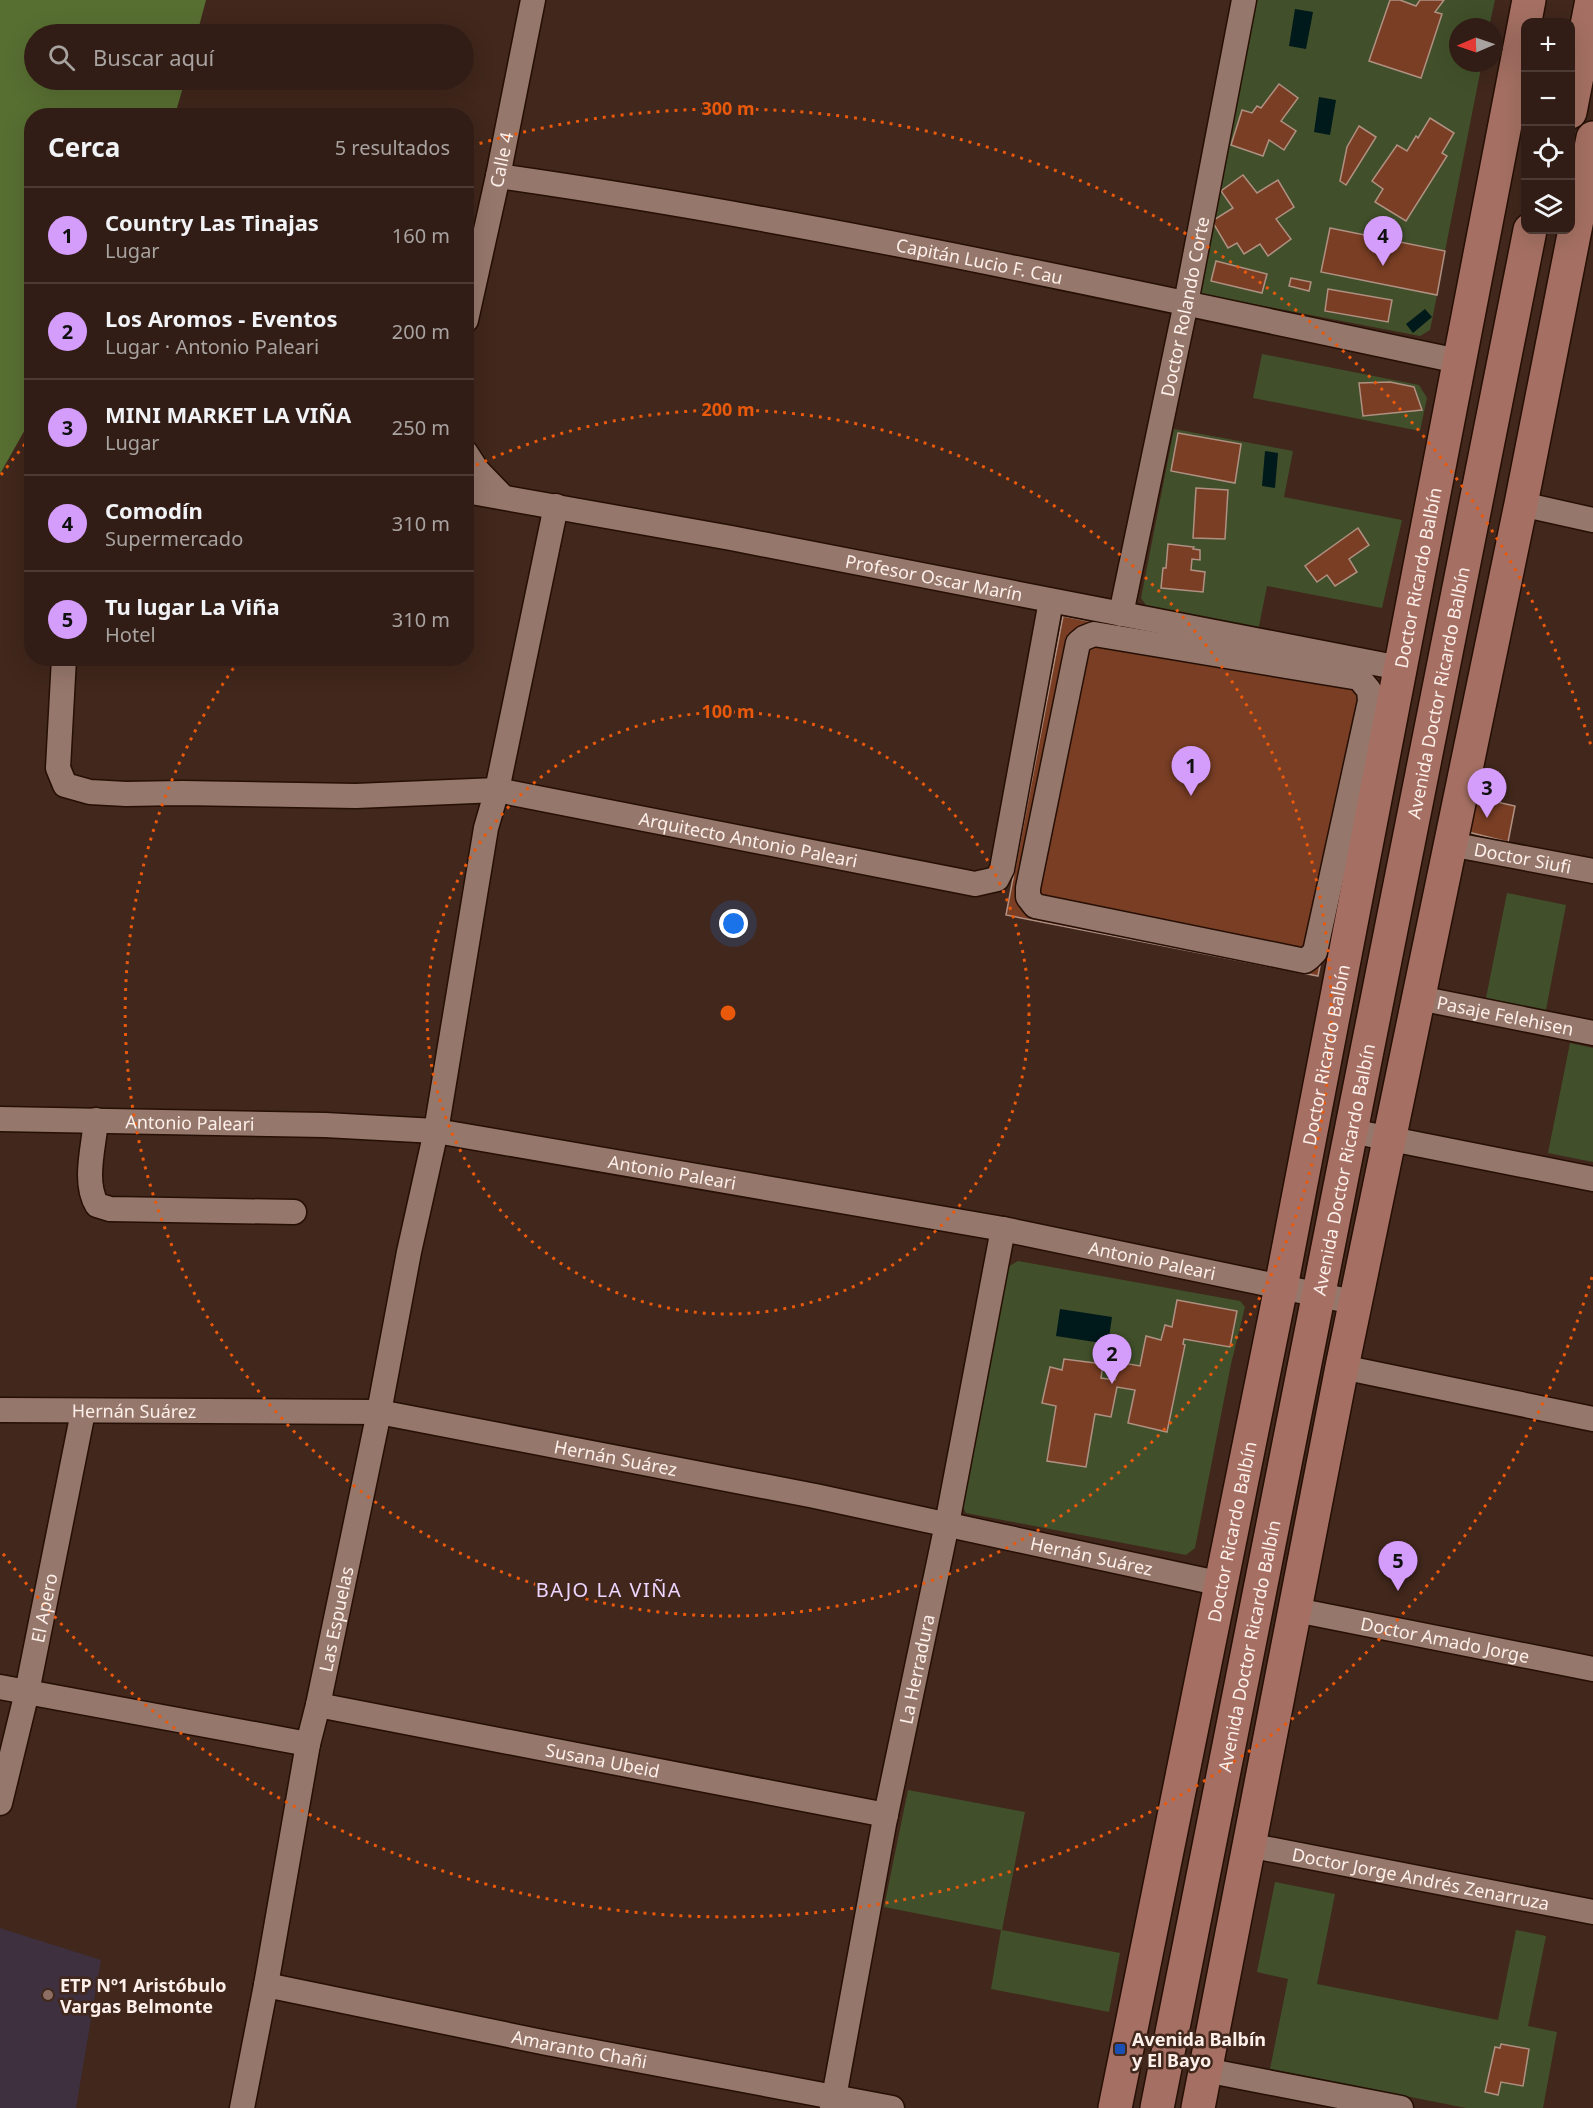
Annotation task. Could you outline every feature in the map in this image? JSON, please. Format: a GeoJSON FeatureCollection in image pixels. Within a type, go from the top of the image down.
{"type":"FeatureCollection","features":[{"type":"Feature","properties":{"kind":"street","name":"Calle 4"},"geometry":{"type":"LineString","coordinates":[[474,284],[533,0]]}},
{"type":"Feature","properties":{"kind":"street","name":"Doctor Rolando Corte"},"geometry":{"type":"LineString","coordinates":[[1121,614],[1186,303],[1244,0]]}},
{"type":"Feature","properties":{"kind":"street","name":"Doctor Ricardo Balbín"},"geometry":{"type":"LineString","coordinates":[[1115,2108],[1281,1287],[1356,826],[1400,668],[1529,0]]}},
{"type":"Feature","properties":{"kind":"street"},"geometry":{"type":"LineString","coordinates":[[1571,18],[1575,0]]}},
{"type":"Feature","properties":{"kind":"street"},"geometry":{"type":"LineString","coordinates":[[1575,87],[1592,0]]}},
{"type":"Feature","properties":{"kind":"street"},"geometry":{"type":"LineString","coordinates":[[1198,2108],[1342,1367],[1370,1134],[1419,998],[1591,159]]}},
{"type":"Feature","properties":{"kind":"street","name":"Capitán Lucio F. Cau"},"geometry":{"type":"LineString","coordinates":[[498,176],[609,192],[817,228],[1458,361]]}},
{"type":"Feature","properties":{"kind":"street","name":"Avenida Doctor Ricardo Balbín"},"geometry":{"type":"LineString","coordinates":[[1370,1134],[1529,234]]}},
{"type":"Feature","properties":{"kind":"street","name":"Avenida Doctor Ricardo Balbín"},"geometry":{"type":"LineString","coordinates":[[1157,2108],[1329,1297],[1370,1134],[1547,234]]}},
{"type":"Feature","properties":{"kind":"street"},"geometry":{"type":"LineString","coordinates":[[474,465],[503,497]]}},
{"type":"Feature","properties":{"kind":"street","name":"Profesor Oscar Marín"},"geometry":{"type":"LineString","coordinates":[[474,492],[556,506],[1400,668]]}},
{"type":"Feature","properties":{"kind":"street"},"geometry":{"type":"LineString","coordinates":[[1521,504],[1593,520]]}},
{"type":"Feature","properties":{"kind":"street","name":"Las Espuelas"},"geometry":{"type":"LineString","coordinates":[[242,2108],[308,1744],[318,1705],[379,1412],[409,1252],[436,1131],[486,828],[497,790],[556,506]]}},
{"type":"Feature","properties":{"kind":"street","name":"Arquitecto Antonio Paleari"},"geometry":{"type":"LineString","coordinates":[[64,666],[58,768],[65,785],[90,792],[356,796],[497,790],[975,884],[997,879],[1006,852],[1050,601]]}},
{"type":"Feature","properties":{"kind":"street"},"geometry":{"type":"LineString","coordinates":[[1094,634],[1359,678],[1369,690],[1370,700],[1356,826],[1315,952],[1305,961],[1035,906],[1028,897],[1078,643],[1083,638],[1094,634]]}},
{"type":"Feature","properties":{"kind":"street","name":"Doctor Siufi"},"geometry":{"type":"LineString","coordinates":[[1450,844],[1593,871]]}},
{"type":"Feature","properties":{"kind":"street","name":"Pasaje Felehisen"},"geometry":{"type":"LineString","coordinates":[[1419,998],[1593,1033]]}},
{"type":"Feature","properties":{"kind":"street","name":"Antonio Paleari"},"geometry":{"type":"LineString","coordinates":[[0,1119],[325,1125],[436,1131],[1003,1229],[1329,1297]]}},
{"type":"Feature","properties":{"kind":"street"},"geometry":{"type":"LineString","coordinates":[[96,1120],[90,1194],[97,1205],[110,1209],[294,1212]]}},
{"type":"Feature","properties":{"kind":"street"},"geometry":{"type":"LineString","coordinates":[[1370,1134],[1593,1179]]}},
{"type":"Feature","properties":{"kind":"street","name":"La Herradura"},"geometry":{"type":"LineString","coordinates":[[833,2102],[886,1815],[947,1524],[1003,1229]]}},
{"type":"Feature","properties":{"kind":"street","name":"Avenida Doctor Ricardo Balbín"},"geometry":{"type":"LineString","coordinates":[[1177,2108],[1329,1297]]}},
{"type":"Feature","properties":{"kind":"street"},"geometry":{"type":"LineString","coordinates":[[1342,1367],[1593,1419]]}},
{"type":"Feature","properties":{"kind":"street","name":"Hernán Suárez"},"geometry":{"type":"LineString","coordinates":[[0,1410],[379,1412],[815,1496],[1222,1584]]}},
{"type":"Feature","properties":{"kind":"street","name":"El Apero"},"geometry":{"type":"LineString","coordinates":[[0,1803],[27,1692],[83,1412]]}},
{"type":"Feature","properties":{"kind":"street","name":"Doctor Amado Jorge"},"geometry":{"type":"LineString","coordinates":[[1296,1610],[1593,1669]]}},
{"type":"Feature","properties":{"kind":"street"},"geometry":{"type":"LineString","coordinates":[[0,1687],[308,1744]]}},
{"type":"Feature","properties":{"kind":"street","name":"Susana Ubeid"},"geometry":{"type":"LineString","coordinates":[[318,1705],[886,1815]]}},
{"type":"Feature","properties":{"kind":"street","name":"Doctor Jorge Andrés Zenarruza"},"geometry":{"type":"LineString","coordinates":[[1248,1845],[1593,1912]]}},
{"type":"Feature","properties":{"kind":"street","name":"Amaranto Chañi"},"geometry":{"type":"LineString","coordinates":[[266,1985],[833,2102],[892,2108]]}},
{"type":"Feature","properties":{"kind":"street"},"geometry":{"type":"LineString","coordinates":[[1205,2070],[1399,2108]]}},
{"type":"Feature","properties":{"kind":"shaded area","name":"ETP Nº1 Aristóbulo Vargas Belmonte"},"geometry":{"type":"Polygon","coordinates":[[[0,1928],[101,1960],[76,2108],[0,2108],[0,1928]]]}},
{"type":"Feature","properties":{"kind":"green space"},"geometry":{"type":"Polygon","coordinates":[[[0,0],[206,0],[200,24],[24,24],[24,90],[182,90],[177,108],[24,108],[24,431],[0,474],[0,0]]]}},
{"type":"Feature","properties":{"kind":"green space"},"geometry":{"type":"Polygon","coordinates":[[[1252,0],[1495,0],[1491,18],[1449,18],[1449,72],[1480,72],[1445,251],[1330,228],[1321,272],[1437,295],[1430,330],[1420,336],[1201,294],[1196,284],[1252,0]]]}},
{"type":"Feature","properties":{"kind":"green space"},"geometry":{"type":"Polygon","coordinates":[[[1262,354],[1419,385],[1427,398],[1420,431],[1253,398],[1262,354]]]}},
{"type":"Feature","properties":{"kind":"green space"},"geometry":{"type":"Polygon","coordinates":[[[1174,429],[1293,451],[1284,497],[1402,520],[1382,608],[1267,586],[1258,631],[1148,608],[1141,598],[1174,429]]]}},
{"type":"Feature","properties":{"kind":"green space"},"geometry":{"type":"Polygon","coordinates":[[[1507,893],[1566,905],[1545,1015],[1485,1003],[1507,893]]]}},
{"type":"Feature","properties":{"kind":"green space"},"geometry":{"type":"Polygon","coordinates":[[[1570,1043],[1593,1048],[1593,1162],[1548,1153],[1570,1043]]]}},
{"type":"Feature","properties":{"kind":"green space"},"geometry":{"type":"Polygon","coordinates":[[[1018,1261],[1240,1301],[1245,1307],[1231,1364],[1195,1548],[1186,1555],[966,1513],[959,1501],[1006,1268],[1018,1261]]]}},
{"type":"Feature","properties":{"kind":"green space"},"geometry":{"type":"Polygon","coordinates":[[[908,1790],[1025,1812],[1002,1930],[1120,1953],[1109,2012],[991,1989],[1001,1930],[884,1907],[908,1790]]]}},
{"type":"Feature","properties":{"kind":"green space"},"geometry":{"type":"Polygon","coordinates":[[[1275,1882],[1335,1894],[1317,1984],[1498,2020],[1516,1930],[1546,1936],[1528,2026],[1557,2032],[1543,2108],[1466,2108],[1270,2069],[1288,1979],[1257,1972],[1275,1882]]]}},
{"type":"Feature","properties":{"kind":"water"},"geometry":{"type":"Polygon","coordinates":[[[1295,9],[1313,12],[1306,49],[1289,46],[1295,9]]]}},
{"type":"Feature","properties":{"kind":"water"},"geometry":{"type":"Polygon","coordinates":[[[1319,97],[1336,100],[1330,135],[1314,132],[1319,97]]]}},
{"type":"Feature","properties":{"kind":"water"},"geometry":{"type":"Polygon","coordinates":[[[1425,309],[1432,317],[1413,333],[1406,324],[1425,309]]]}},
{"type":"Feature","properties":{"kind":"water"},"geometry":{"type":"Polygon","coordinates":[[[1265,451],[1278,453],[1275,488],[1262,486],[1265,451]]]}},
{"type":"Feature","properties":{"kind":"water"},"geometry":{"type":"Polygon","coordinates":[[[1060,1309],[1112,1317],[1108,1344],[1056,1336],[1060,1309]]]}},
{"type":"Feature","properties":{"kind":"building"},"geometry":{"type":"Polygon","coordinates":[[[1390,0],[1400,0],[1416,6],[1420,0],[1444,0],[1435,12],[1442,14],[1421,78],[1369,61],[1390,0]]]}},
{"type":"Feature","properties":{"kind":"building"},"geometry":{"type":"Polygon","coordinates":[[[1279,84],[1298,98],[1281,121],[1296,131],[1284,150],[1269,140],[1263,156],[1231,145],[1242,110],[1252,113],[1257,106],[1261,108],[1279,84]]]}},
{"type":"Feature","properties":{"kind":"building"},"geometry":{"type":"Polygon","coordinates":[[[1430,118],[1454,133],[1442,153],[1447,156],[1406,221],[1375,202],[1383,189],[1372,181],[1397,145],[1407,151],[1430,118]]]}},
{"type":"Feature","properties":{"kind":"building"},"geometry":{"type":"Polygon","coordinates":[[[1359,126],[1376,137],[1346,185],[1340,181],[1347,147],[1359,126]]]}},
{"type":"Feature","properties":{"kind":"building"},"geometry":{"type":"Polygon","coordinates":[[[1243,175],[1257,193],[1278,180],[1294,207],[1276,219],[1291,239],[1268,256],[1260,244],[1244,254],[1237,243],[1228,248],[1212,221],[1233,208],[1221,191],[1243,175]]]}},
{"type":"Feature","properties":{"kind":"building"},"geometry":{"type":"Polygon","coordinates":[[[1330,228],[1445,251],[1437,295],[1321,272],[1330,228]]]}},
{"type":"Feature","properties":{"kind":"building"},"geometry":{"type":"Polygon","coordinates":[[[1216,261],[1267,274],[1262,293],[1211,281],[1216,261]]]}},
{"type":"Feature","properties":{"kind":"building"},"geometry":{"type":"Polygon","coordinates":[[[1291,278],[1311,282],[1309,291],[1289,286],[1291,278]]]}},
{"type":"Feature","properties":{"kind":"building"},"geometry":{"type":"Polygon","coordinates":[[[1328,289],[1392,300],[1388,322],[1325,311],[1328,289]]]}},
{"type":"Feature","properties":{"kind":"building"},"geometry":{"type":"Polygon","coordinates":[[[1390,382],[1414,387],[1422,410],[1363,416],[1359,383],[1390,382]]]}},
{"type":"Feature","properties":{"kind":"building"},"geometry":{"type":"Polygon","coordinates":[[[1178,433],[1241,444],[1235,483],[1171,471],[1178,433]]]}},
{"type":"Feature","properties":{"kind":"building"},"geometry":{"type":"Polygon","coordinates":[[[1196,488],[1228,490],[1225,539],[1193,538],[1196,488]]]}},
{"type":"Feature","properties":{"kind":"building"},"geometry":{"type":"Polygon","coordinates":[[[1358,528],[1369,545],[1349,559],[1357,572],[1335,586],[1327,575],[1317,582],[1305,566],[1358,528]]]}},
{"type":"Feature","properties":{"kind":"building"},"geometry":{"type":"Polygon","coordinates":[[[1168,544],[1194,547],[1193,549],[1200,550],[1200,560],[1192,559],[1191,570],[1205,572],[1203,592],[1161,588],[1168,544]]]}},
{"type":"Feature","properties":{"kind":"building"},"geometry":{"type":"Polygon","coordinates":[[[1063,616],[1375,676],[1318,976],[1006,915],[1063,616]]]}},
{"type":"Feature","properties":{"kind":"building"},"geometry":{"type":"Polygon","coordinates":[[[1466,795],[1515,806],[1508,842],[1460,830],[1466,795]]]}},
{"type":"Feature","properties":{"kind":"building"},"geometry":{"type":"Polygon","coordinates":[[[1177,1300],[1237,1311],[1230,1347],[1184,1339],[1183,1344],[1185,1345],[1167,1432],[1128,1423],[1135,1390],[1117,1387],[1111,1417],[1095,1414],[1086,1467],[1047,1461],[1056,1406],[1042,1403],[1050,1367],[1062,1370],[1064,1359],[1103,1364],[1101,1378],[1115,1380],[1118,1362],[1140,1366],[1146,1336],[1161,1340],[1165,1325],[1172,1327],[1177,1300]]]}},
{"type":"Feature","properties":{"kind":"building"},"geometry":{"type":"Polygon","coordinates":[[[1501,2044],[1529,2049],[1523,2086],[1501,2082],[1498,2095],[1485,2092],[1495,2047],[1500,2048],[1501,2044]]]}},
{"type":"Feature","properties":{"kind":"place","name":"Comodín"},"geometry":{"type":"Point","coordinates":[1383,266]}},
{"type":"Feature","properties":{"kind":"place","name":"Country Las Tinajas"},"geometry":{"type":"Point","coordinates":[1191,796]}},
{"type":"Feature","properties":{"kind":"place","name":"MINI MARKET LA VIÑA"},"geometry":{"type":"Point","coordinates":[1487,818]}},
{"type":"Feature","properties":{"kind":"place","name":"Los Aromos - Eventos"},"geometry":{"type":"Point","coordinates":[1112,1384]}},
{"type":"Feature","properties":{"kind":"place","name":"Tu lugar La Viña"},"geometry":{"type":"Point","coordinates":[1398,1591]}},
{"type":"Feature","properties":{"kind":"place","name":"ETP Nº1 Aristóbulo Vargas Belmonte"},"geometry":{"type":"Point","coordinates":[48,1995]}},
{"type":"Feature","properties":{"kind":"place","name":"Avenida Balbín y El Bayo"},"geometry":{"type":"Point","coordinates":[1120,2049]}},
{"type":"Feature","properties":{"kind":"district","name":"BAJO LA VIÑA"},"geometry":{"type":"Point","coordinates":[609,1589]}}]}
